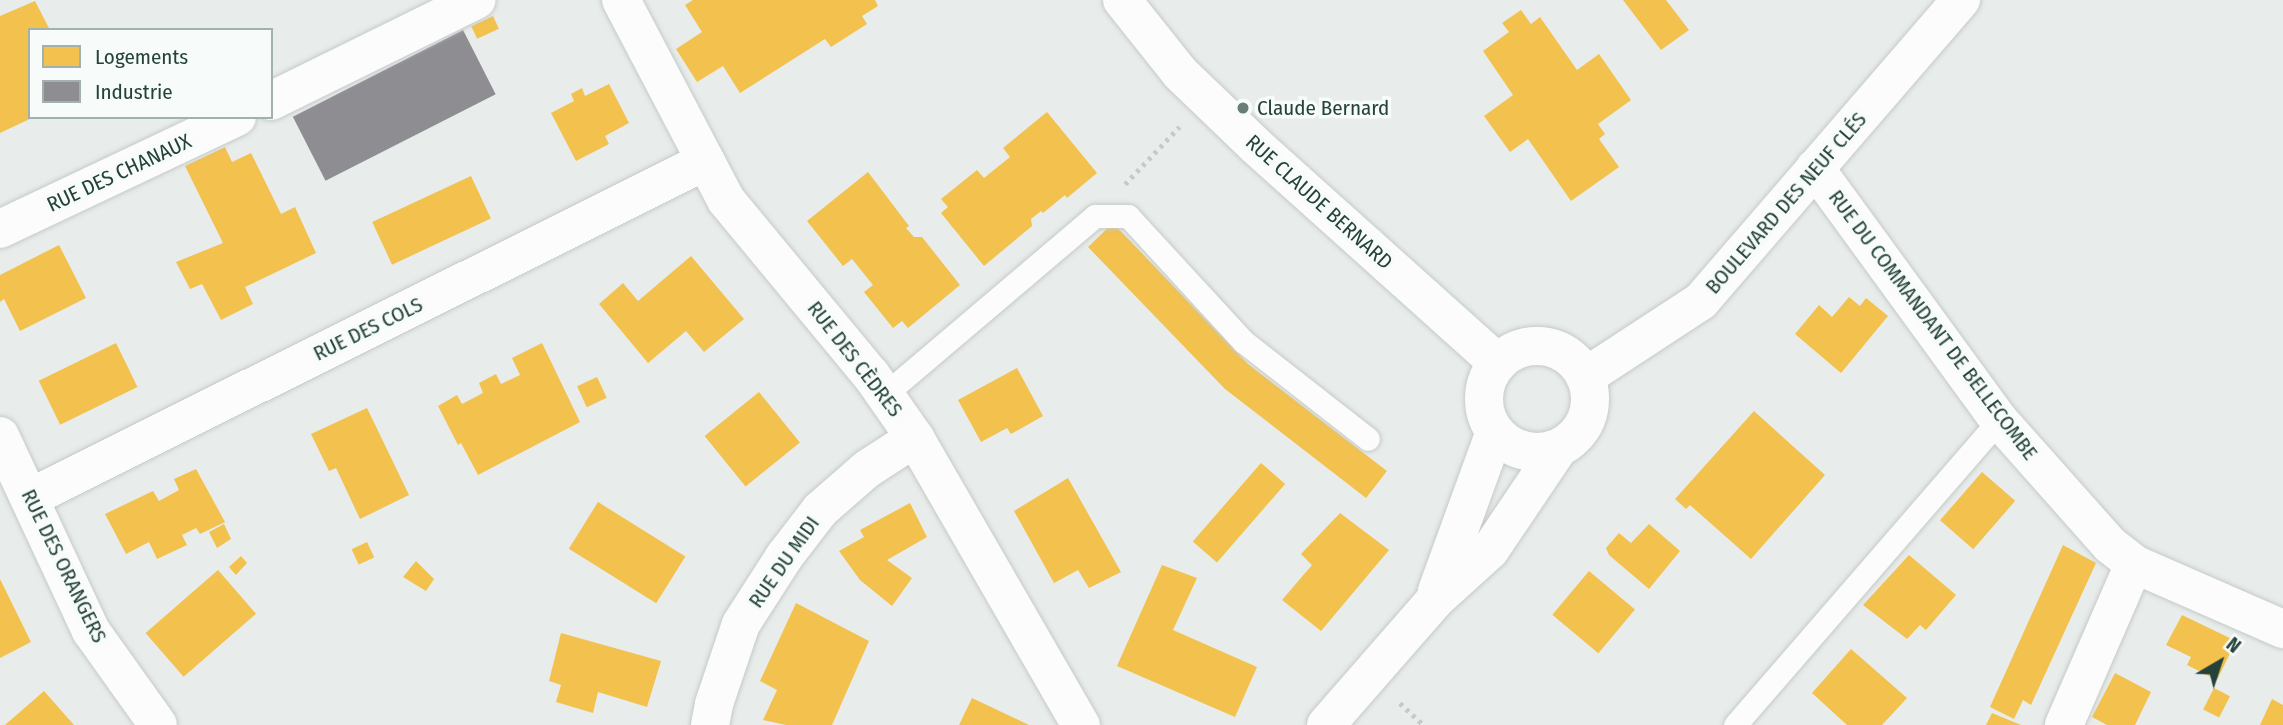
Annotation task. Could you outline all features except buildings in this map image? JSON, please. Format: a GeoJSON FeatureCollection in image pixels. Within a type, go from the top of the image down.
{"type":"FeatureCollection","features":[{"type":"Feature","properties":{"kind":"street"},"geometry":{"type":"LineString","coordinates":[[273,100],[476,0]]}},
{"type":"Feature","properties":{"kind":"street","name":"RUE DES CÈDRES"},"geometry":{"type":"LineString","coordinates":[[621,0],[726,200],[884,395],[915,438],[1081,725]]}},
{"type":"Feature","properties":{"kind":"street","name":"RUE CLAUDE BERNARD"},"geometry":{"type":"LineString","coordinates":[[1122,0],[1180,73],[1498,363]]}},
{"type":"Feature","properties":{"kind":"street","name":"BOULEVARD DES NEUF CLÉS"},"geometry":{"type":"LineString","coordinates":[[1585,377],[1701,301],[1961,0]]}},
{"type":"Feature","properties":{"kind":"street","name":"RUE DES CHANAUX"},"geometry":{"type":"LineString","coordinates":[[0,229],[233,119]]}},
{"type":"Feature","properties":{"kind":"street","name":"RUE DES COLS"},"geometry":{"type":"LineString","coordinates":[[30,497],[705,162]]}},
{"type":"Feature","properties":{"kind":"street","name":"RUE DU COMMANDANT DE BELLECOMBE"},"geometry":{"type":"LineString","coordinates":[[1815,168],[1999,420],[2110,545],[2134,564],[2283,629]]}},
{"type":"Feature","properties":{"kind":"street"},"geometry":{"type":"LineString","coordinates":[[1326,725],[1434,601],[1490,550],[1558,449],[1583,426],[1590,393],[1576,362],[1562,352],[1545,346],[1512,352],[1498,363],[1489,375],[1484,397],[1487,419],[1495,432],[1508,444],[1524,451],[1558,449]]}},
{"type":"Feature","properties":{"kind":"street"},"geometry":{"type":"LineString","coordinates":[[1434,601],[1495,432]]}},
{"type":"Feature","properties":{"kind":"street","name":"RUE DES ORANGERS"},"geometry":{"type":"LineString","coordinates":[[0,436],[91,631],[158,725]]}},
{"type":"Feature","properties":{"kind":"street","name":"RUE DU MIDI"},"geometry":{"type":"LineString","coordinates":[[710,725],[714,704],[741,624],[784,557],[820,510],[867,469],[915,438]]}},
{"type":"Feature","properties":{"kind":"street"},"geometry":{"type":"LineString","coordinates":[[2064,725],[2134,564]]}},
{"type":"Feature","properties":{"kind":"lane"},"geometry":{"type":"LineString","coordinates":[[884,395],[1095,216],[1128,216],[1244,342],[1368,439]]}},
{"type":"Feature","properties":{"kind":"lane"},"geometry":{"type":"LineString","coordinates":[[1735,725],[1999,420]]}},
{"type":"Feature","properties":{"kind":"path"},"geometry":{"type":"LineString","coordinates":[[1095,216],[1206,98]]}},
{"type":"Feature","properties":{"kind":"path"},"geometry":{"type":"LineString","coordinates":[[1400,703],[1424,725]]}},
{"type":"Feature","properties":{"kind":"place","name":"Claude Bernard"},"geometry":{"type":"Point","coordinates":[1243,108]}}]}
